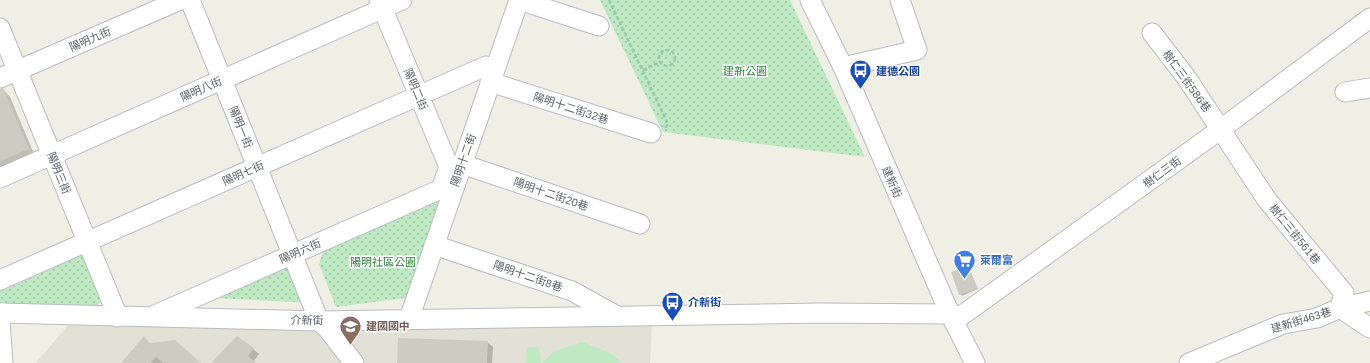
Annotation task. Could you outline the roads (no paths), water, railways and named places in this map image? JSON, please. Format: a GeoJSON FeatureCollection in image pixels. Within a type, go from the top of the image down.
{"type":"FeatureCollection","features":[{"type":"Feature","properties":{"kind":"street","name":"陽明九街"},"geometry":{"type":"LineString","coordinates":[[0,78],[180,0]]}},
{"type":"Feature","properties":{"kind":"street","name":"陽明一街"},"geometry":{"type":"LineString","coordinates":[[190,0],[319,321]]}},
{"type":"Feature","properties":{"kind":"street","name":"陽明八街"},"geometry":{"type":"LineString","coordinates":[[0,178],[222,80],[381,4],[402,0]]}},
{"type":"Feature","properties":{"kind":"street"},"geometry":{"type":"LineString","coordinates":[[519,0],[599,26]]}},
{"type":"Feature","properties":{"kind":"street","name":"陽明十二街"},"geometry":{"type":"LineString","coordinates":[[409,320],[462,164],[488,74],[519,0]]}},
{"type":"Feature","properties":{"kind":"street","name":"建新街"},"geometry":{"type":"LineString","coordinates":[[810,0],[843,67],[950,314],[975,363]]}},
{"type":"Feature","properties":{"kind":"street"},"geometry":{"type":"LineString","coordinates":[[843,67],[917,50],[900,0]]}},
{"type":"Feature","properties":{"kind":"street","name":"陽明二街"},"geometry":{"type":"LineString","coordinates":[[381,4],[449,167],[445,177]]}},
{"type":"Feature","properties":{"kind":"street","name":"樹仁三街"},"geometry":{"type":"LineString","coordinates":[[950,314],[961,316],[1221,129],[1370,18]]}},
{"type":"Feature","properties":{"kind":"street","name":"陽明三街"},"geometry":{"type":"LineString","coordinates":[[0,28],[118,317]]}},
{"type":"Feature","properties":{"kind":"street","name":"樹仁三街586巷"},"geometry":{"type":"LineString","coordinates":[[1152,33],[1186,78],[1221,129]]}},
{"type":"Feature","properties":{"kind":"street","name":"陽明七街"},"geometry":{"type":"LineString","coordinates":[[0,280],[419,96],[488,74]]}},
{"type":"Feature","properties":{"kind":"street","name":"陽明十二街32巷"},"geometry":{"type":"LineString","coordinates":[[488,74],[651,133]]}},
{"type":"Feature","properties":{"kind":"street"},"geometry":{"type":"LineString","coordinates":[[1346,92],[1370,88]]}},
{"type":"Feature","properties":{"kind":"street","name":"樹仁三街561巷"},"geometry":{"type":"LineString","coordinates":[[1221,129],[1268,200],[1344,293],[1340,308]]}},
{"type":"Feature","properties":{"kind":"street","name":"陽明十二街20巷"},"geometry":{"type":"LineString","coordinates":[[462,164],[640,224]]}},
{"type":"Feature","properties":{"kind":"street","name":"陽明六街"},"geometry":{"type":"LineString","coordinates":[[149,318],[441,189],[445,177]]}},
{"type":"Feature","properties":{"kind":"street","name":"陽明十二街8巷"},"geometry":{"type":"LineString","coordinates":[[434,245],[572,291],[618,316]]}},
{"type":"Feature","properties":{"kind":"street","name":"建新街463巷"},"geometry":{"type":"LineString","coordinates":[[1189,363],[1283,324],[1317,318],[1340,308],[1370,301]]}},
{"type":"Feature","properties":{"kind":"street"},"geometry":{"type":"LineString","coordinates":[[1340,308],[1370,328]]}},
{"type":"Feature","properties":{"kind":"street"},"geometry":{"type":"LineString","coordinates":[[1,313],[0,320],[3,363]]}},
{"type":"Feature","properties":{"kind":"street","name":"介新街"},"geometry":{"type":"LineString","coordinates":[[1,313],[149,318],[319,321],[820,313],[950,314]]}},
{"type":"Feature","properties":{"kind":"street"},"geometry":{"type":"LineString","coordinates":[[319,321],[327,328],[354,363]]}},
{"type":"Feature","properties":{"kind":"place","name":"建德公園"},"geometry":{"type":"Point","coordinates":[861,90]}},
{"type":"Feature","properties":{"kind":"place","name":"萊爾富"},"geometry":{"type":"Point","coordinates":[964,280]}},
{"type":"Feature","properties":{"kind":"place","name":"介新街"},"geometry":{"type":"Point","coordinates":[673,322]}},
{"type":"Feature","properties":{"kind":"place","name":"建國國中"},"geometry":{"type":"Point","coordinates":[351,346]}},
{"type":"Feature","properties":{"kind":"park label","name":"建新公園"},"geometry":{"type":"Point","coordinates":[745,71]}},
{"type":"Feature","properties":{"kind":"park label","name":"陽明社區公園"},"geometry":{"type":"Point","coordinates":[383,262]}}]}
